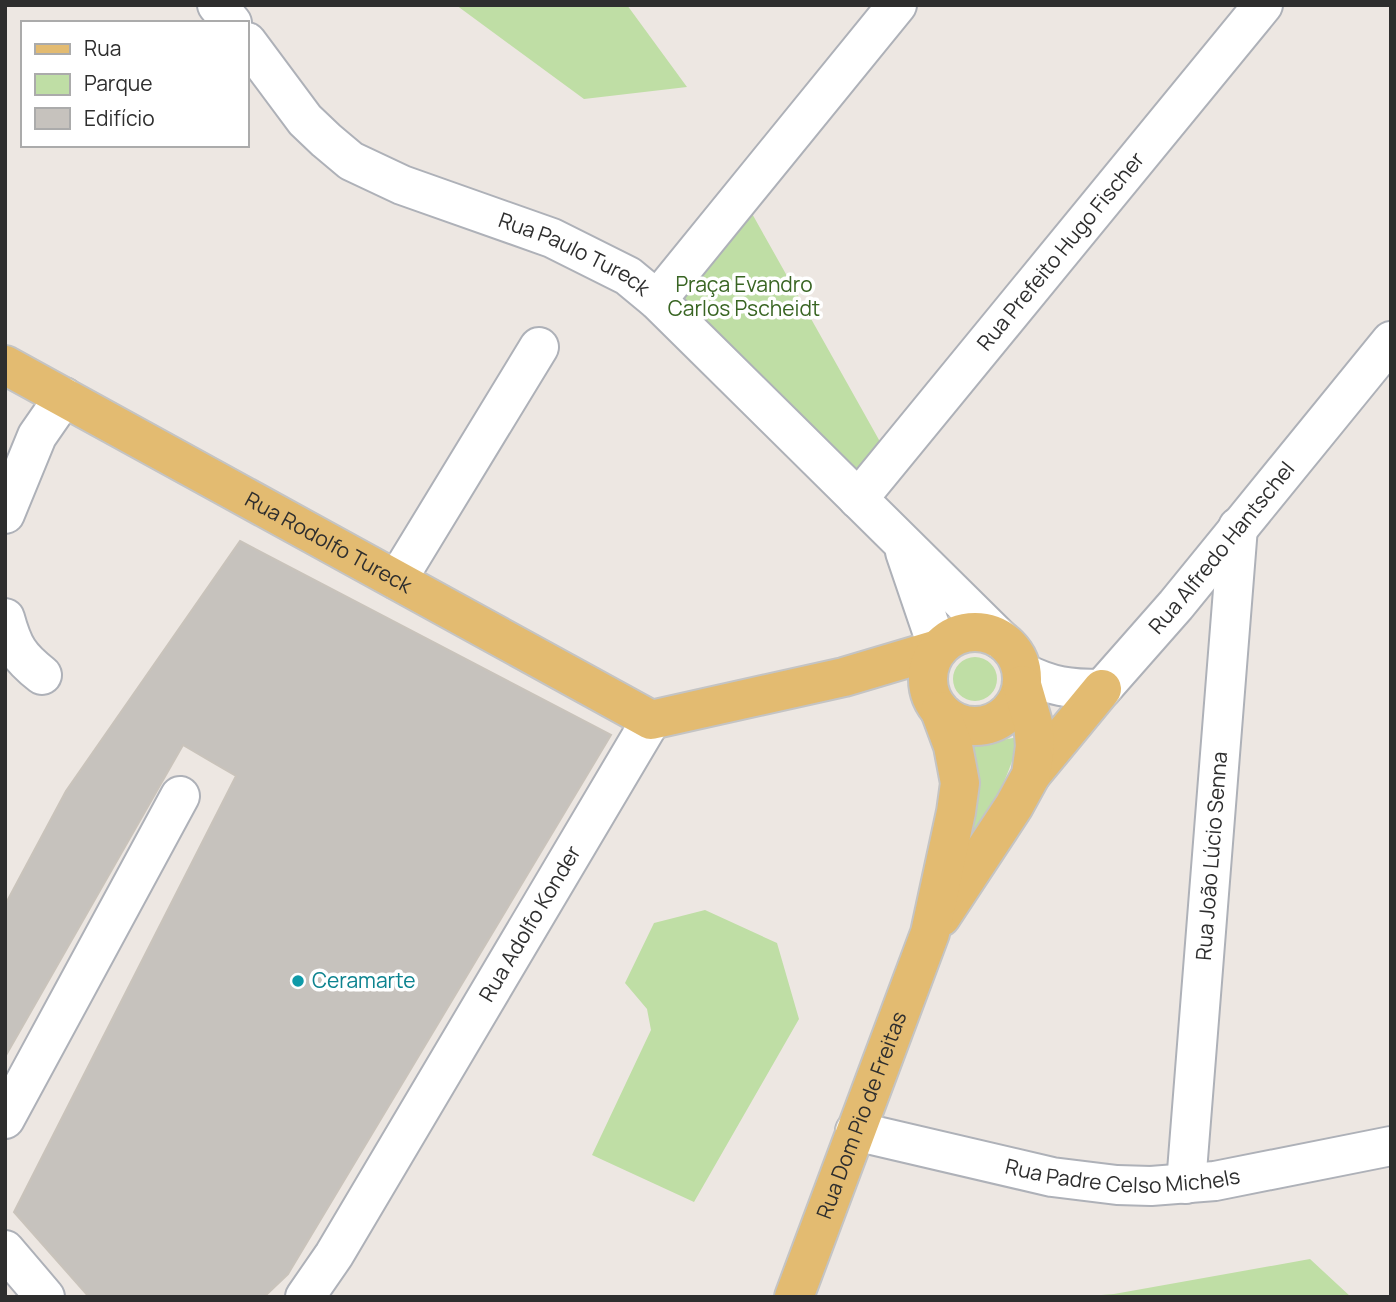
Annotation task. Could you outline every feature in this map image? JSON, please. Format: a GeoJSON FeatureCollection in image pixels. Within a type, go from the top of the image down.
{"type":"FeatureCollection","features":[{"type":"Feature","properties":{"kind":"main road","name":"Rua Rodolfo Tureck"},"geometry":{"type":"LineString","coordinates":[[5,365],[650,720]]}},
{"type":"Feature","properties":{"kind":"main road"},"geometry":{"type":"LineString","coordinates":[[988,633],[1000,639],[1018,659],[1022,679],[1018,700],[1009,713],[982,727],[966,726],[952,721],[935,703],[927,679],[930,663],[938,649],[948,639],[960,634],[988,633]]}},
{"type":"Feature","properties":{"kind":"main road"},"geometry":{"type":"LineString","coordinates":[[650,720],[845,677],[938,649]]}},
{"type":"Feature","properties":{"kind":"main road"},"geometry":{"type":"LineString","coordinates":[[845,677],[935,703]]}},
{"type":"Feature","properties":{"kind":"main road","name":"Rua Dom Pio de Freitas"},"geometry":{"type":"LineString","coordinates":[[930,933],[1014,806],[1031,775],[1035,746],[1033,723],[1022,679]]}},
{"type":"Feature","properties":{"kind":"main road"},"geometry":{"type":"LineString","coordinates":[[1031,775],[1102,689]]}},
{"type":"Feature","properties":{"kind":"main road","name":"Rua Dom Pio de Freitas"},"geometry":{"type":"LineString","coordinates":[[794,1297],[930,933],[960,783],[953,746],[935,703]]}},
{"type":"Feature","properties":{"kind":"street"},"geometry":{"type":"LineString","coordinates":[[216,5],[230,21]]}},
{"type":"Feature","properties":{"kind":"street"},"geometry":{"type":"LineString","coordinates":[[657,300],[897,5]]}},
{"type":"Feature","properties":{"kind":"street","name":"Rua Prefeito Hugo Fischer"},"geometry":{"type":"LineString","coordinates":[[858,499],[1263,5]]}},
{"type":"Feature","properties":{"kind":"street","name":"Rua Paulo Tureck"},"geometry":{"type":"LineString","coordinates":[[248,43],[305,120],[351,161],[402,186],[552,238],[628,276],[657,300],[1000,639]]}},
{"type":"Feature","properties":{"kind":"street","name":"Rua Alfredo Hantschel"},"geometry":{"type":"LineString","coordinates":[[1102,689],[1177,605],[1391,341]]}},
{"type":"Feature","properties":{"kind":"street"},"geometry":{"type":"LineString","coordinates":[[397,580],[539,347]]}},
{"type":"Feature","properties":{"kind":"street"},"geometry":{"type":"LineString","coordinates":[[5,514],[37,436],[64,397]]}},
{"type":"Feature","properties":{"kind":"street","name":"Rua João Lúcio Senna"},"geometry":{"type":"LineString","coordinates":[[1186,1184],[1238,527]]}},
{"type":"Feature","properties":{"kind":"street","name":"Rua Paulo Tureck"},"geometry":{"type":"LineString","coordinates":[[902,543],[938,649]]}},
{"type":"Feature","properties":{"kind":"street"},"geometry":{"type":"LineString","coordinates":[[1177,605],[1212,629],[1228,648]]}},
{"type":"Feature","properties":{"kind":"street"},"geometry":{"type":"LineString","coordinates":[[5,618],[11,641],[22,660],[43,675]]}},
{"type":"Feature","properties":{"kind":"street"},"geometry":{"type":"LineString","coordinates":[[1022,679],[1065,689],[1102,689]]}},
{"type":"Feature","properties":{"kind":"street","name":"Rua Adolfo Konder"},"geometry":{"type":"LineString","coordinates":[[305,1297],[334,1255],[650,720]]}},
{"type":"Feature","properties":{"kind":"street"},"geometry":{"type":"LineString","coordinates":[[5,1119],[180,796]]}},
{"type":"Feature","properties":{"kind":"street","name":"Rua Padre Celso Michels"},"geometry":{"type":"LineString","coordinates":[[855,1131],[1052,1177],[1117,1185],[1215,1181],[1391,1146]]}},
{"type":"Feature","properties":{"kind":"street"},"geometry":{"type":"LineString","coordinates":[[5,1250],[45,1297]]}},
{"type":"Feature","properties":{"kind":"green space"},"geometry":{"type":"Polygon","coordinates":[[[456,5],[627,5],[687,87],[584,99],[456,5]]]}},
{"type":"Feature","properties":{"kind":"green space","name":"Praça Evandro Carlos Pscheidt"},"geometry":{"type":"Polygon","coordinates":[[[750,210],[883,447],[857,478],[677,300],[750,210]]]}},
{"type":"Feature","properties":{"kind":"green space"},"geometry":{"type":"Polygon","coordinates":[[[975,657],[984,658],[991,663],[996,670],[996,688],[991,695],[984,700],[975,701],[966,700],[959,695],[954,688],[953,679],[954,670],[959,663],[966,658],[975,657]]]}},
{"type":"Feature","properties":{"kind":"green space"},"geometry":{"type":"Polygon","coordinates":[[[1018,737],[1014,755],[1000,789],[952,868],[971,746],[1018,737]]]}},
{"type":"Feature","properties":{"kind":"green space"},"geometry":{"type":"Polygon","coordinates":[[[705,910],[777,943],[799,1019],[694,1202],[592,1155],[651,1030],[647,1009],[625,983],[654,923],[705,910]]]}},
{"type":"Feature","properties":{"kind":"green space"},"geometry":{"type":"Polygon","coordinates":[[[1310,1259],[1351,1297],[1076,1297],[1114,1294],[1310,1259]]]}},
{"type":"Feature","properties":{"kind":"building","name":"Ceramarte"},"geometry":{"type":"Polygon","coordinates":[[[240,541],[611,735],[288,1274],[264,1297],[89,1297],[14,1212],[236,776],[183,745],[5,1057],[5,905],[66,791],[240,541]]]}},
{"type":"Feature","properties":{"kind":"place","name":"Ceramarte"},"geometry":{"type":"Point","coordinates":[298,981]}}]}
